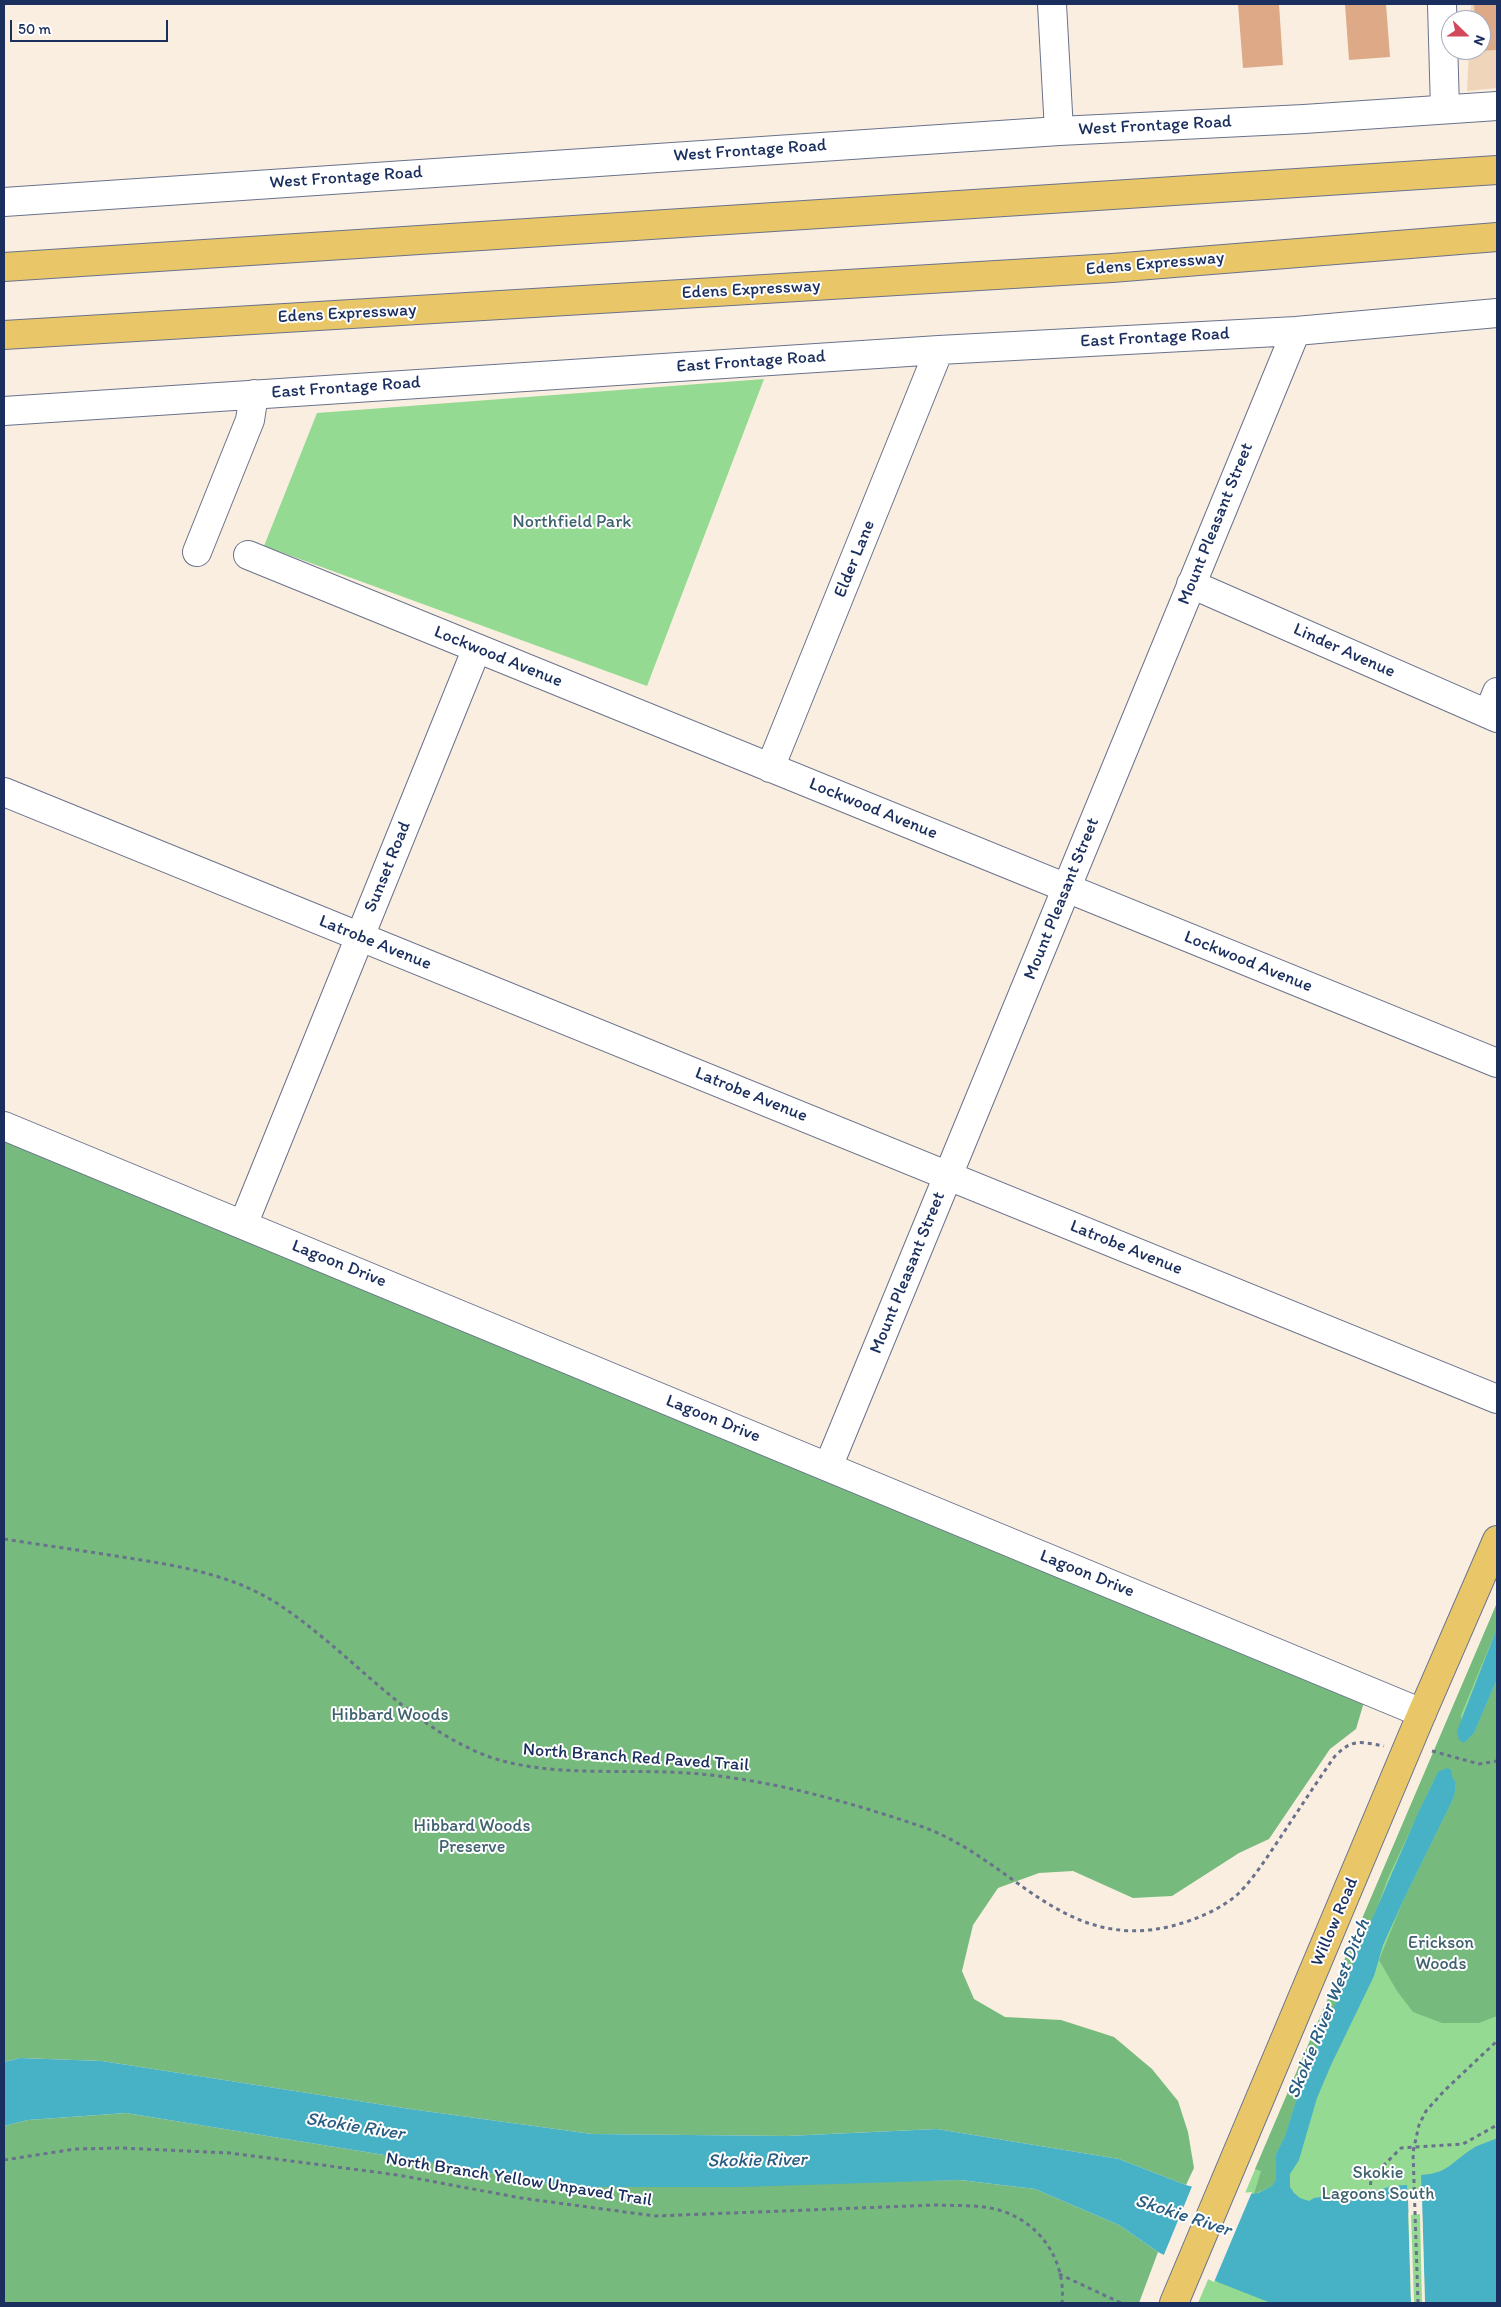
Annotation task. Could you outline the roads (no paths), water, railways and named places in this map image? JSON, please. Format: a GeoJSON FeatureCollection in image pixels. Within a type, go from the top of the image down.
{"type":"FeatureCollection","features":[{"type":"Feature","properties":{"kind":"main road"},"geometry":{"type":"LineString","coordinates":[[4,267],[1497,170]]}},
{"type":"Feature","properties":{"kind":"main road","name":"Edens Expressway"},"geometry":{"type":"LineString","coordinates":[[4,335],[1112,268],[1388,244],[1497,237]]}},
{"type":"Feature","properties":{"kind":"main road"},"geometry":{"type":"LineString","coordinates":[[1388,244],[1497,256]]}},
{"type":"Feature","properties":{"kind":"main road","name":"Willow Road"},"geometry":{"type":"LineString","coordinates":[[1178,2294],[1422,1712],[1497,1540]]}},
{"type":"Feature","properties":{"kind":"street"},"geometry":{"type":"LineString","coordinates":[[1052,4],[1059,131]]}},
{"type":"Feature","properties":{"kind":"street"},"geometry":{"type":"LineString","coordinates":[[1442,4],[1445,109]]}},
{"type":"Feature","properties":{"kind":"street","name":"West Frontage Road"},"geometry":{"type":"LineString","coordinates":[[4,202],[1059,131],[1304,119],[1497,106]]}},
{"type":"Feature","properties":{"kind":"street","name":"East Frontage Road"},"geometry":{"type":"LineString","coordinates":[[4,411],[939,350],[1296,331],[1497,314]]}},
{"type":"Feature","properties":{"kind":"street","name":"Mount Pleasant Street"},"geometry":{"type":"LineString","coordinates":[[828,1467],[1296,331]]}},
{"type":"Feature","properties":{"kind":"street","name":"Elder Lane"},"geometry":{"type":"LineString","coordinates":[[770,768],[939,350]]}},
{"type":"Feature","properties":{"kind":"street"},"geometry":{"type":"LineString","coordinates":[[197,552],[250,420],[254,394]]}},
{"type":"Feature","properties":{"kind":"street","name":"Lockwood Avenue"},"geometry":{"type":"LineString","coordinates":[[248,555],[1497,1063]]}},
{"type":"Feature","properties":{"kind":"street","name":"Linder Avenue"},"geometry":{"type":"LineString","coordinates":[[1191,584],[1494,708]]}},
{"type":"Feature","properties":{"kind":"street","name":"Sunset Road"},"geometry":{"type":"LineString","coordinates":[[243,1224],[477,648]]}},
{"type":"Feature","properties":{"kind":"street","name":"Latrobe Avenue"},"geometry":{"type":"LineString","coordinates":[[4,792],[1497,1399]]}},
{"type":"Feature","properties":{"kind":"street","name":"Lagoon Drive"},"geometry":{"type":"LineString","coordinates":[[4,1126],[1422,1712]]}},
{"type":"Feature","properties":{"kind":"water"},"geometry":{"type":"Polygon","coordinates":[[[1497,1628],[1497,1679],[1474,1733],[1464,1743],[1459,1740],[1457,1731],[1497,1628]]]}},
{"type":"Feature","properties":{"kind":"water","name":"Skokie River"},"geometry":{"type":"Polygon","coordinates":[[[1447,1768],[1451,1770],[1456,1783],[1454,1797],[1403,1901],[1383,1945],[1374,1976],[1317,2098],[1299,2160],[1290,2174],[1290,2187],[1300,2198],[1309,2201],[1314,2198],[1354,2192],[1356,2197],[1392,2186],[1407,2185],[1408,2202],[1422,2201],[1421,2175],[1444,2170],[1475,2147],[1497,2138],[1497,2303],[1425,2303],[1422,2211],[1408,2213],[1411,2303],[1271,2303],[1220,2283],[1158,2252],[1119,2225],[1035,2189],[960,2180],[742,2187],[567,2187],[452,2166],[126,2113],[28,2120],[4,2126],[4,2062],[20,2058],[102,2061],[410,2109],[592,2134],[787,2136],[937,2129],[1119,2159],[1186,2185],[1230,2197],[1258,2193],[1272,2186],[1276,2179],[1276,2154],[1285,2136],[1303,2079],[1418,1813],[1438,1772],[1447,1768]]]}},
{"type":"Feature","properties":{"kind":"park label","name":"Northfield Park"},"geometry":{"type":"Point","coordinates":[572,522]}},
{"type":"Feature","properties":{"kind":"park label","name":"Hibbard Woods"},"geometry":{"type":"Point","coordinates":[390,1715]}},
{"type":"Feature","properties":{"kind":"park label","name":"Hibbard Woods Preserve"},"geometry":{"type":"Point","coordinates":[472,1836]}},
{"type":"Feature","properties":{"kind":"park label","name":"Erickson Woods"},"geometry":{"type":"Point","coordinates":[1441,1954]}},
{"type":"Feature","properties":{"kind":"park label","name":"Skokie Lagoons South"},"geometry":{"type":"Point","coordinates":[1378,2183]}},
{"type":"Feature","properties":{"kind":"water label","name":"Skokie River West Ditch"},"geometry":{"type":"Point","coordinates":[1329,2009]}}]}
